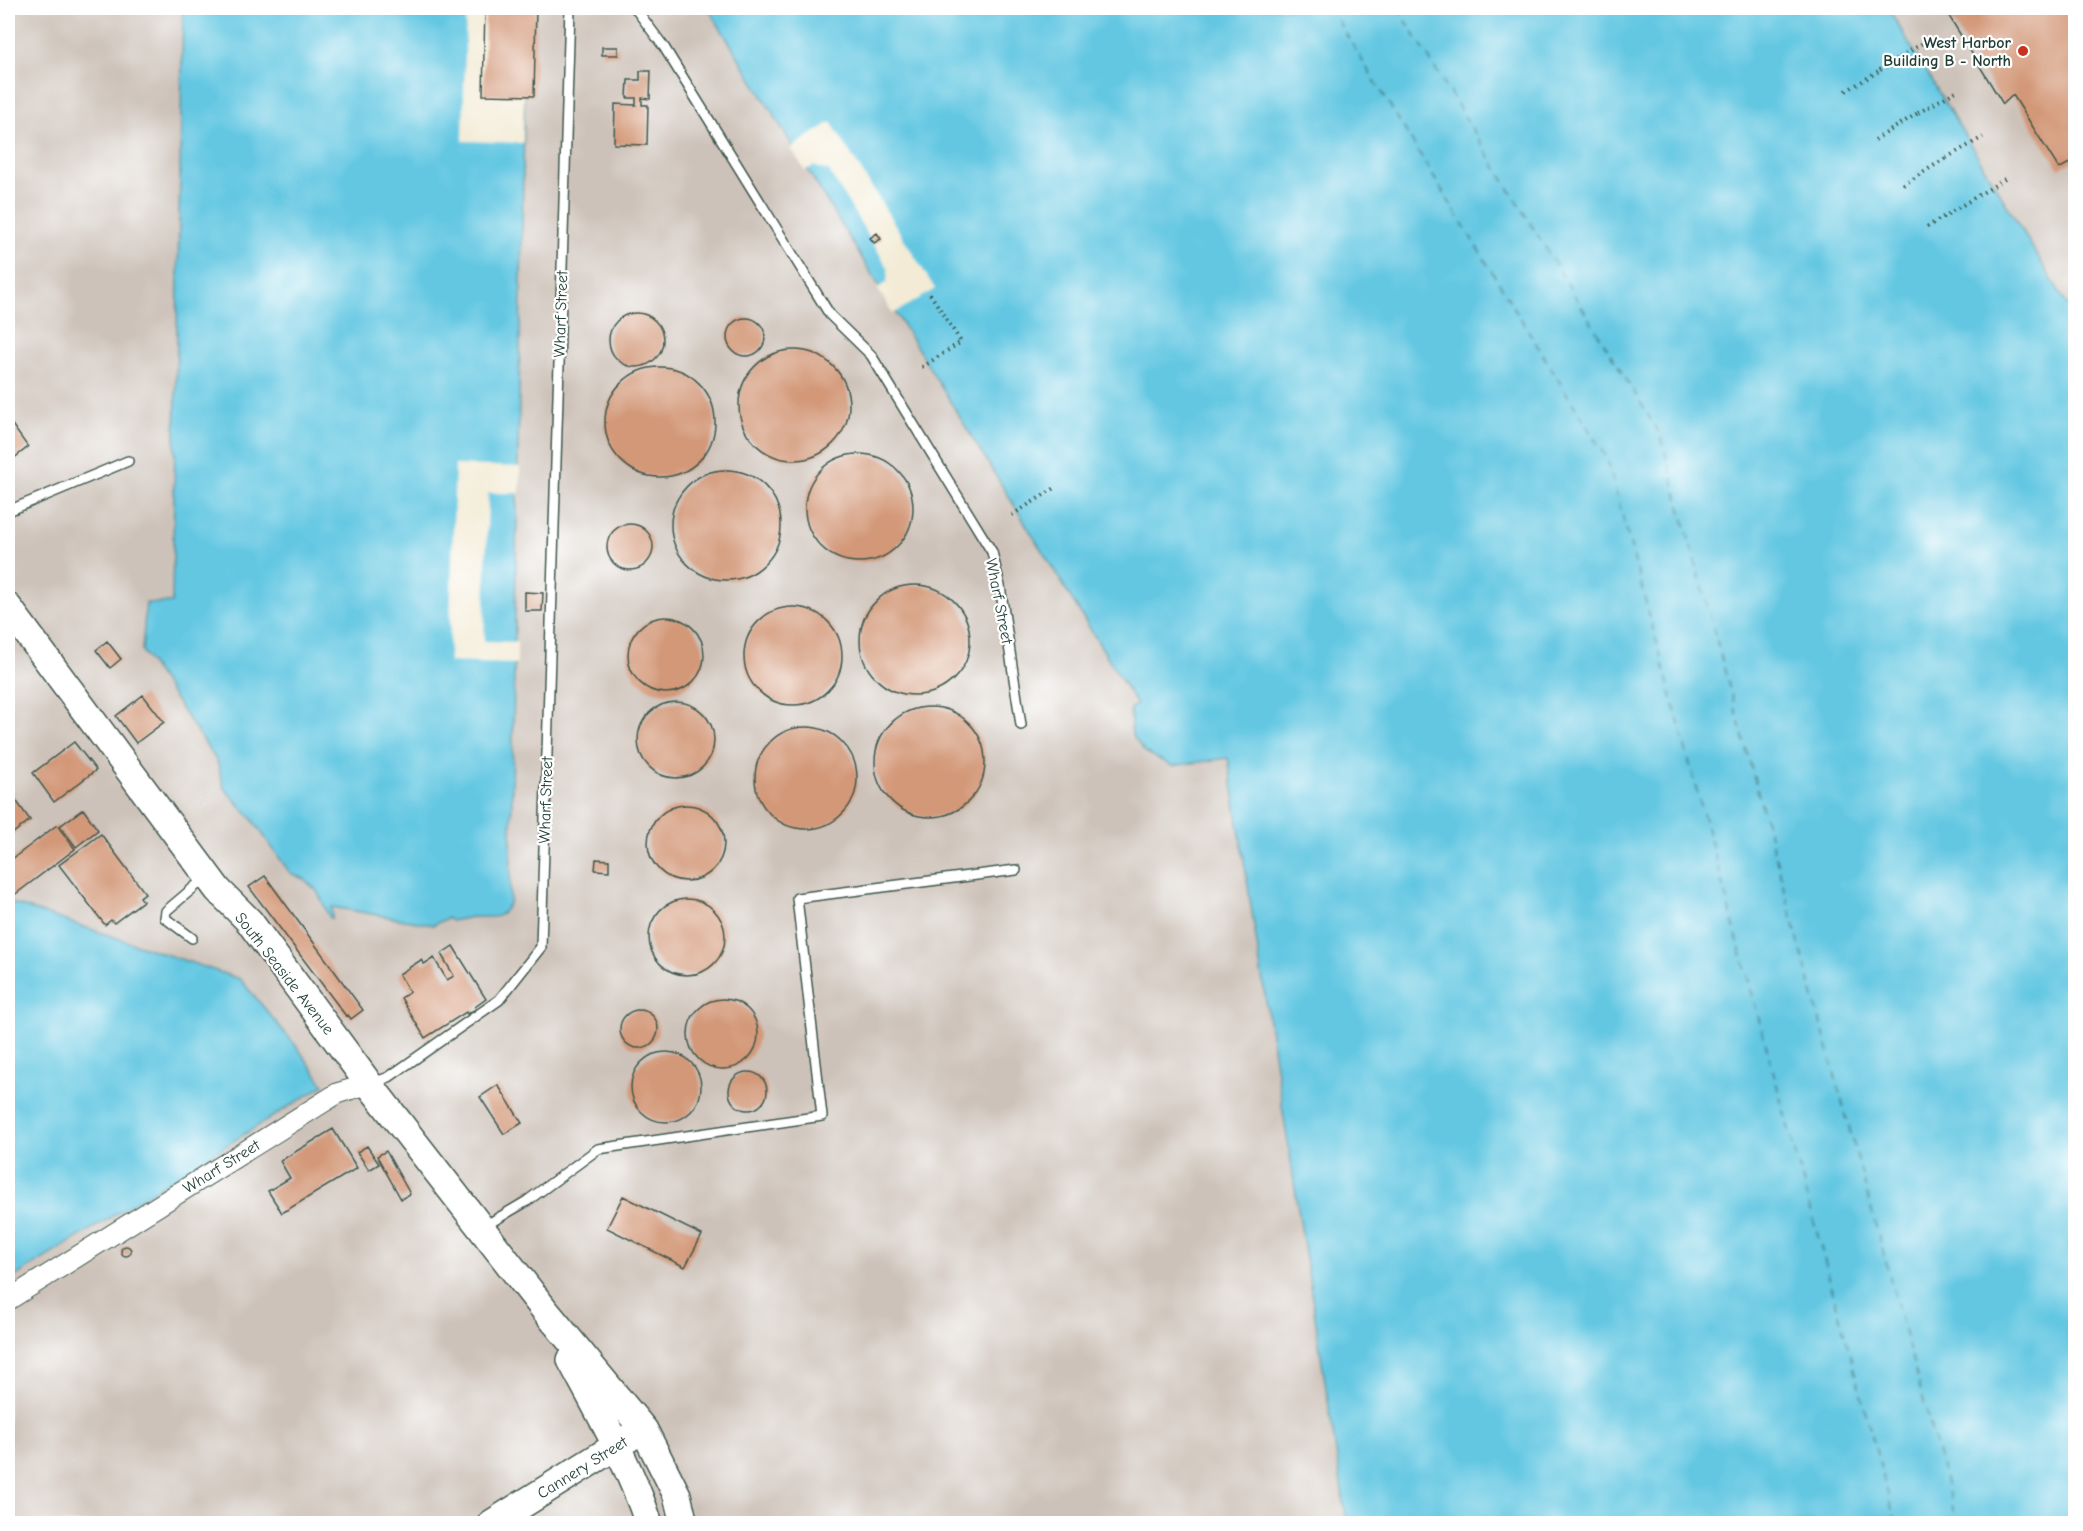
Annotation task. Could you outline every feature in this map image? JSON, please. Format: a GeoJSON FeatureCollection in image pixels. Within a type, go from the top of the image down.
{"type":"FeatureCollection","features":[{"type":"Feature","properties":{"kind":"street","name":"South Seaside Avenue"},"geometry":{"type":"LineString","coordinates":[[8,607],[207,877],[249,921],[369,1084],[544,1309],[644,1430],[677,1495],[684,1524]]}},
{"type":"Feature","properties":{"kind":"street","name":"Wharf Street"},"geometry":{"type":"LineString","coordinates":[[8,1300],[338,1093],[369,1084]]}},
{"type":"Feature","properties":{"kind":"street","name":"South Seaside Avenue"},"geometry":{"type":"LineString","coordinates":[[544,1309],[617,1446],[640,1496],[649,1524]]}},
{"type":"Feature","properties":{"kind":"street","name":"Cannery Street"},"geometry":{"type":"LineString","coordinates":[[491,1524],[644,1430]]}},
{"type":"Feature","properties":{"kind":"lane","name":"Wharf Street"},"geometry":{"type":"LineString","coordinates":[[369,1084],[389,1077],[499,1000],[541,947],[570,8]]}},
{"type":"Feature","properties":{"kind":"lane","name":"Wharf Street"},"geometry":{"type":"LineString","coordinates":[[635,8],[670,57],[830,315],[871,355],[992,552],[1021,725]]}},
{"type":"Feature","properties":{"kind":"lane"},"geometry":{"type":"LineString","coordinates":[[8,511],[128,461]]}},
{"type":"Feature","properties":{"kind":"lane"},"geometry":{"type":"LineString","coordinates":[[481,1228],[527,1201],[598,1149],[822,1116],[797,898],[1016,870]]}},
{"type":"Feature","properties":{"kind":"lane"},"geometry":{"type":"LineString","coordinates":[[192,938],[165,918],[166,911],[207,877]]}},
{"type":"Feature","properties":{"kind":"path"},"geometry":{"type":"LineString","coordinates":[[1846,91],[1926,41]]}},
{"type":"Feature","properties":{"kind":"path"},"geometry":{"type":"LineString","coordinates":[[1880,70],[1888,65]]}},
{"type":"Feature","properties":{"kind":"path"},"geometry":{"type":"LineString","coordinates":[[1912,117],[1956,91]]}},
{"type":"Feature","properties":{"kind":"path"},"geometry":{"type":"LineString","coordinates":[[1875,140],[1918,113]]}},
{"type":"Feature","properties":{"kind":"path"},"geometry":{"type":"LineString","coordinates":[[1903,185],[1983,137]]}},
{"type":"Feature","properties":{"kind":"path"},"geometry":{"type":"LineString","coordinates":[[1940,162],[1946,158]]}},
{"type":"Feature","properties":{"kind":"path"},"geometry":{"type":"LineString","coordinates":[[1927,227],[2008,177]]}},
{"type":"Feature","properties":{"kind":"path"},"geometry":{"type":"LineString","coordinates":[[922,367],[961,342],[929,292]]}},
{"type":"Feature","properties":{"kind":"path"},"geometry":{"type":"LineString","coordinates":[[1012,515],[1055,488]]}},
{"type":"Feature","properties":{"kind":"shaded area"},"geometry":{"type":"Polygon","coordinates":[[[8,8],[2075,8],[2075,1523],[8,1523],[8,8]]]}},
{"type":"Feature","properties":{"kind":"water"},"geometry":{"type":"Polygon","coordinates":[[[183,8],[526,8],[510,901],[500,915],[451,921],[448,918],[433,925],[332,907],[332,918],[330,918],[317,891],[304,879],[290,873],[252,819],[224,788],[217,761],[142,651],[146,603],[172,603],[183,8]]]}},
{"type":"Feature","properties":{"kind":"water"},"geometry":{"type":"Polygon","coordinates":[[[708,8],[1888,8],[2075,318],[2075,1523],[1347,1523],[1228,758],[1172,766],[1145,752],[1132,735],[1130,708],[1137,705],[708,8]]]}},
{"type":"Feature","properties":{"kind":"water"},"geometry":{"type":"Polygon","coordinates":[[[9,902],[240,979],[297,1047],[324,1085],[8,1281],[9,902]]]}},
{"type":"Feature","properties":{"kind":"pier"},"geometry":{"type":"Polygon","coordinates":[[[466,8],[526,8],[523,143],[463,141],[466,8]]]}},
{"type":"Feature","properties":{"kind":"pier"},"geometry":{"type":"Polygon","coordinates":[[[831,122],[935,289],[893,314],[877,288],[887,283],[888,268],[829,171],[813,166],[805,171],[791,148],[831,122]]]}},
{"type":"Feature","properties":{"kind":"pier"},"geometry":{"type":"Polygon","coordinates":[[[455,465],[520,467],[520,493],[488,493],[484,641],[517,642],[517,664],[449,662],[455,465]]]}},
{"type":"Feature","properties":{"kind":"building"},"geometry":{"type":"Polygon","coordinates":[[[485,8],[536,8],[534,96],[483,95],[485,8]]]}},
{"type":"Feature","properties":{"kind":"building","name":"West Harbor Building B - North"},"geometry":{"type":"Polygon","coordinates":[[[1944,8],[2076,8],[2076,159],[2059,169],[2013,95],[2003,104],[1944,8]]]}},
{"type":"Feature","properties":{"kind":"building"},"geometry":{"type":"Polygon","coordinates":[[[602,47],[618,47],[618,55],[602,55],[602,47]]]}},
{"type":"Feature","properties":{"kind":"building"},"geometry":{"type":"Polygon","coordinates":[[[640,71],[651,71],[650,99],[642,98],[642,105],[648,105],[647,145],[614,144],[615,104],[636,105],[636,98],[627,98],[628,80],[640,80],[640,71]]]}},
{"type":"Feature","properties":{"kind":"building"},"geometry":{"type":"Polygon","coordinates":[[[877,233],[881,239],[874,243],[870,238],[877,233]]]}},
{"type":"Feature","properties":{"kind":"building"},"geometry":{"type":"Polygon","coordinates":[[[636,313],[646,315],[655,321],[661,330],[663,340],[661,350],[655,359],[646,365],[636,367],[626,365],[617,359],[611,350],[609,340],[611,330],[617,321],[626,315],[636,313]]]}},
{"type":"Feature","properties":{"kind":"building"},"geometry":{"type":"Polygon","coordinates":[[[746,318],[759,324],[765,337],[759,350],[746,356],[733,350],[727,337],[733,324],[746,318]]]}},
{"type":"Feature","properties":{"kind":"building"},"geometry":{"type":"Polygon","coordinates":[[[794,350],[815,355],[833,366],[844,384],[849,405],[844,426],[833,444],[815,455],[794,460],[773,455],[755,444],[744,426],[739,405],[744,384],[755,366],[773,355],[794,350]]]}},
{"type":"Feature","properties":{"kind":"building"},"geometry":{"type":"Polygon","coordinates":[[[660,367],[681,372],[699,383],[710,401],[715,422],[710,443],[699,461],[681,472],[660,477],[639,472],[621,461],[610,443],[605,422],[610,401],[621,383],[639,372],[660,367]]]}},
{"type":"Feature","properties":{"kind":"building"},"geometry":{"type":"Polygon","coordinates":[[[8,419],[28,447],[8,463],[8,419]]]}},
{"type":"Feature","properties":{"kind":"building"},"geometry":{"type":"Polygon","coordinates":[[[859,454],[880,458],[898,469],[909,487],[913,508],[909,529],[898,547],[880,558],[859,562],[838,558],[820,547],[809,529],[805,508],[809,487],[820,469],[838,458],[859,454]]]}},
{"type":"Feature","properties":{"kind":"building"},"geometry":{"type":"Polygon","coordinates":[[[726,470],[747,475],[765,486],[776,504],[781,525],[776,546],[765,564],[747,575],[726,580],[705,575],[687,564],[676,546],[671,525],[676,504],[687,486],[705,475],[726,470]]]}},
{"type":"Feature","properties":{"kind":"building"},"geometry":{"type":"Polygon","coordinates":[[[635,524],[647,530],[652,538],[652,556],[647,564],[639,569],[625,570],[613,564],[608,556],[607,542],[613,530],[621,525],[635,524]]]}},
{"type":"Feature","properties":{"kind":"building"},"geometry":{"type":"Polygon","coordinates":[[[915,585],[936,590],[954,601],[965,619],[970,640],[965,661],[954,679],[936,690],[915,695],[894,690],[876,679],[865,661],[860,640],[865,619],[876,601],[894,590],[915,585]]]}},
{"type":"Feature","properties":{"kind":"building"},"geometry":{"type":"Polygon","coordinates":[[[525,592],[543,593],[542,611],[525,611],[525,592]]]}},
{"type":"Feature","properties":{"kind":"building"},"geometry":{"type":"Polygon","coordinates":[[[793,607],[812,610],[828,621],[839,637],[842,656],[839,675],[828,691],[812,702],[793,705],[774,702],[758,691],[747,675],[744,656],[747,637],[758,621],[774,610],[793,607]]]}},
{"type":"Feature","properties":{"kind":"building"},"geometry":{"type":"Polygon","coordinates":[[[666,617],[681,620],[693,628],[701,640],[704,655],[701,670],[693,682],[681,690],[666,693],[651,690],[639,682],[631,670],[628,655],[631,640],[639,628],[651,620],[666,617]]]}},
{"type":"Feature","properties":{"kind":"building"},"geometry":{"type":"Polygon","coordinates":[[[107,641],[121,659],[110,668],[96,650],[107,641]]]}},
{"type":"Feature","properties":{"kind":"building"},"geometry":{"type":"Polygon","coordinates":[[[143,695],[164,722],[136,743],[116,716],[143,695]]]}},
{"type":"Feature","properties":{"kind":"building"},"geometry":{"type":"Polygon","coordinates":[[[676,702],[691,705],[703,713],[711,725],[714,740],[711,755],[703,767],[691,775],[676,778],[661,775],[649,767],[641,755],[638,740],[641,725],[649,713],[661,705],[676,702]]]}},
{"type":"Feature","properties":{"kind":"building"},"geometry":{"type":"Polygon","coordinates":[[[930,707],[951,712],[969,723],[980,741],[985,762],[980,783],[969,801],[951,812],[930,817],[909,812],[891,801],[880,783],[875,762],[880,741],[891,723],[909,712],[930,707]]]}},
{"type":"Feature","properties":{"kind":"building"},"geometry":{"type":"Polygon","coordinates":[[[806,727],[825,731],[842,742],[853,759],[857,778],[853,797],[842,814],[825,825],[806,829],[787,825],[770,814],[759,797],[755,778],[759,759],[770,742],[787,731],[806,727]]]}},
{"type":"Feature","properties":{"kind":"building"},"geometry":{"type":"Polygon","coordinates":[[[74,742],[96,770],[54,802],[33,773],[74,742]]]}},
{"type":"Feature","properties":{"kind":"building"},"geometry":{"type":"Polygon","coordinates":[[[8,789],[30,820],[8,837],[8,789]]]}},
{"type":"Feature","properties":{"kind":"building"},"geometry":{"type":"Polygon","coordinates":[[[686,805],[701,808],[713,816],[721,828],[724,843],[721,858],[713,870],[701,878],[686,881],[671,878],[659,870],[651,858],[648,843],[651,828],[659,816],[671,808],[686,805]]]}},
{"type":"Feature","properties":{"kind":"building"},"geometry":{"type":"Polygon","coordinates":[[[83,809],[98,830],[76,847],[60,826],[83,809]]]}},
{"type":"Feature","properties":{"kind":"building"},"geometry":{"type":"Polygon","coordinates":[[[57,825],[75,849],[13,896],[8,888],[8,862],[57,825]]]}},
{"type":"Feature","properties":{"kind":"building"},"geometry":{"type":"Polygon","coordinates":[[[101,834],[145,893],[140,897],[143,901],[114,923],[111,920],[105,925],[59,865],[101,834]]]}},
{"type":"Feature","properties":{"kind":"building"},"geometry":{"type":"Polygon","coordinates":[[[596,859],[609,860],[609,871],[595,870],[596,859]]]}},
{"type":"Feature","properties":{"kind":"building"},"geometry":{"type":"Polygon","coordinates":[[[265,876],[363,1010],[351,1019],[348,1015],[346,1016],[249,887],[265,876]]]}},
{"type":"Feature","properties":{"kind":"building"},"geometry":{"type":"Polygon","coordinates":[[[687,899],[702,902],[714,910],[722,922],[725,937],[722,952],[714,964],[702,972],[687,975],[672,972],[660,964],[652,952],[649,937],[652,922],[660,910],[672,902],[687,899]]]}},
{"type":"Feature","properties":{"kind":"building"},"geometry":{"type":"Polygon","coordinates":[[[453,946],[486,999],[475,1007],[476,1009],[467,1014],[466,1012],[425,1038],[401,998],[410,992],[399,974],[421,960],[424,964],[434,958],[447,980],[454,976],[441,954],[453,946]]]}},
{"type":"Feature","properties":{"kind":"building"},"geometry":{"type":"Polygon","coordinates":[[[723,999],[736,1002],[748,1009],[755,1021],[758,1034],[755,1047],[748,1059],[736,1066],[723,1069],[710,1066],[698,1059],[691,1047],[688,1034],[691,1021],[698,1009],[710,1002],[723,999]]]}},
{"type":"Feature","properties":{"kind":"building"},"geometry":{"type":"Polygon","coordinates":[[[639,1010],[652,1016],[658,1029],[652,1042],[639,1048],[626,1042],[620,1029],[626,1016],[639,1010]]]}},
{"type":"Feature","properties":{"kind":"building"},"geometry":{"type":"Polygon","coordinates":[[[666,1052],[679,1055],[691,1062],[698,1074],[701,1087],[698,1100],[691,1112],[679,1119],[666,1122],[653,1119],[641,1112],[634,1100],[631,1087],[634,1074],[641,1062],[653,1055],[666,1052]]]}},
{"type":"Feature","properties":{"kind":"building"},"geometry":{"type":"Polygon","coordinates":[[[748,1072],[761,1078],[767,1091],[761,1104],[748,1110],[735,1104],[729,1091],[735,1078],[748,1072]]]}},
{"type":"Feature","properties":{"kind":"building"},"geometry":{"type":"Polygon","coordinates":[[[498,1085],[522,1123],[504,1134],[480,1097],[498,1085]]]}},
{"type":"Feature","properties":{"kind":"building"},"geometry":{"type":"Polygon","coordinates":[[[333,1129],[357,1168],[282,1213],[268,1191],[290,1178],[280,1161],[333,1129]]]}},
{"type":"Feature","properties":{"kind":"building"},"geometry":{"type":"Polygon","coordinates":[[[367,1146],[379,1164],[369,1170],[357,1152],[367,1146]]]}},
{"type":"Feature","properties":{"kind":"building"},"geometry":{"type":"Polygon","coordinates":[[[386,1151],[410,1194],[401,1199],[377,1156],[386,1151]]]}},
{"type":"Feature","properties":{"kind":"building"},"geometry":{"type":"Polygon","coordinates":[[[623,1196],[702,1235],[685,1267],[607,1228],[623,1196]]]}},
{"type":"Feature","properties":{"kind":"building"},"geometry":{"type":"Polygon","coordinates":[[[126,1246],[130,1247],[130,1255],[126,1256],[122,1255],[121,1251],[122,1247],[126,1246]]]}},
{"type":"Feature","properties":{"kind":"ferry route"},"geometry":{"type":"LineString","coordinates":[[1330,8],[1607,459],[1896,1524]]}},
{"type":"Feature","properties":{"kind":"ferry route"},"geometry":{"type":"LineString","coordinates":[[1398,8],[1661,436],[1957,1524]]}},
{"type":"Feature","properties":{"kind":"place","name":"West Harbor Building B - North"},"geometry":{"type":"Point","coordinates":[2023,51]}}]}
